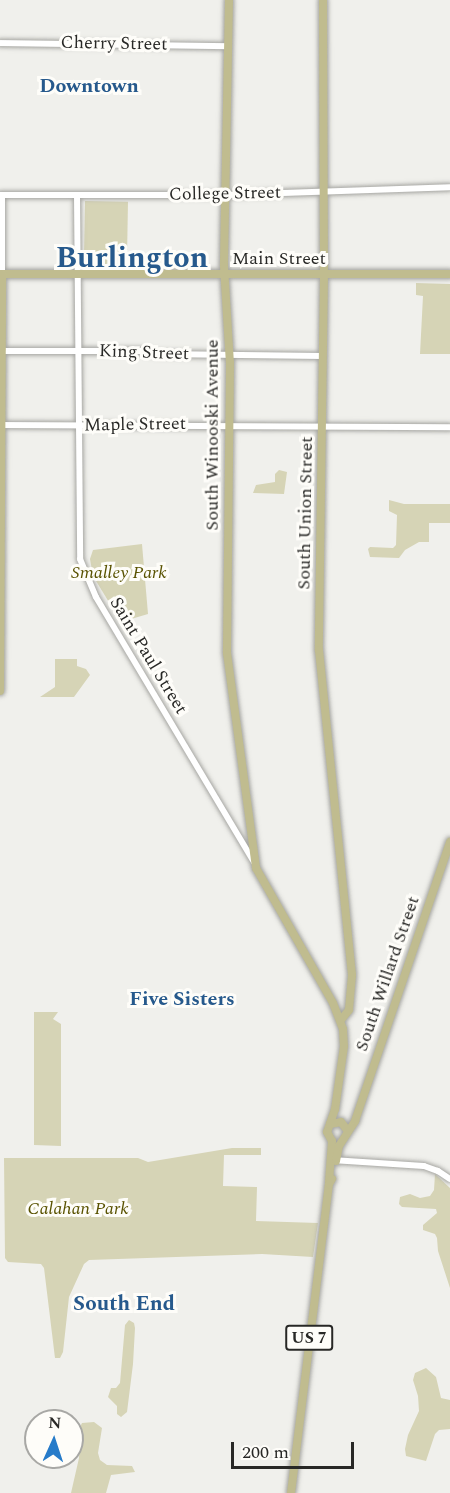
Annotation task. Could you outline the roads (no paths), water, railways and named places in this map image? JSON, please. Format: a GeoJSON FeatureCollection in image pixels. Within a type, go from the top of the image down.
{"type":"FeatureCollection","features":[{"type":"Feature","properties":{"kind":"main road","name":"South Winooski Avenue"},"geometry":{"type":"LineString","coordinates":[[229,0],[225,195],[225,274],[230,354],[227,653],[256,868]]}},
{"type":"Feature","properties":{"kind":"main road","name":"South Union Street"},"geometry":{"type":"LineString","coordinates":[[323,0],[324,274],[320,654],[352,975],[344,1046]]}},
{"type":"Feature","properties":{"kind":"main road","name":"Main Street"},"geometry":{"type":"LineString","coordinates":[[1,274],[450,274]]}},
{"type":"Feature","properties":{"kind":"main road"},"geometry":{"type":"LineString","coordinates":[[0,691],[1,274]]}},
{"type":"Feature","properties":{"kind":"main road","name":"South Willard Street"},"geometry":{"type":"LineString","coordinates":[[348,1131],[450,842]]}},
{"type":"Feature","properties":{"kind":"main road","name":"Saint Paul Street"},"geometry":{"type":"LineString","coordinates":[[256,868],[341,1020]]}},
{"type":"Feature","properties":{"kind":"main road"},"geometry":{"type":"LineString","coordinates":[[335,1109],[348,1131],[342,1141],[332,1141],[327,1132],[335,1109],[344,1046],[341,1020],[349,1011]]}},
{"type":"Feature","properties":{"kind":"main road"},"geometry":{"type":"LineString","coordinates":[[330,1124],[341,1122],[355,1115]]}},
{"type":"Feature","properties":{"kind":"main road","name":"US 7"},"geometry":{"type":"LineString","coordinates":[[291,1493],[333,1160],[332,1141]]}},
{"type":"Feature","properties":{"kind":"main road","name":"US 7"},"geometry":{"type":"LineString","coordinates":[[333,1160],[342,1141]]}},
{"type":"Feature","properties":{"kind":"street","name":"Cherry Street"},"geometry":{"type":"LineString","coordinates":[[0,43],[228,46]]}},
{"type":"Feature","properties":{"kind":"street","name":"College Street"},"geometry":{"type":"LineString","coordinates":[[1,195],[225,195],[450,187]]}},
{"type":"Feature","properties":{"kind":"street"},"geometry":{"type":"LineString","coordinates":[[1,195],[1,274]]}},
{"type":"Feature","properties":{"kind":"street","name":"Saint Paul Street"},"geometry":{"type":"LineString","coordinates":[[77,195],[78,546],[84,574],[256,868]]}},
{"type":"Feature","properties":{"kind":"street","name":"King Street"},"geometry":{"type":"LineString","coordinates":[[1,351],[323,356]]}},
{"type":"Feature","properties":{"kind":"street","name":"Maple Street"},"geometry":{"type":"LineString","coordinates":[[1,425],[229,424],[450,427]]}},
{"type":"Feature","properties":{"kind":"street"},"geometry":{"type":"LineString","coordinates":[[337,1152],[350,1160]]}},
{"type":"Feature","properties":{"kind":"street"},"geometry":{"type":"LineString","coordinates":[[333,1160],[424,1166],[450,1179]]}},
{"type":"Feature","properties":{"kind":"district","name":"Downtown"},"geometry":{"type":"Point","coordinates":[89,86]}},
{"type":"Feature","properties":{"kind":"district","name":"Burlington"},"geometry":{"type":"Point","coordinates":[132,258]}},
{"type":"Feature","properties":{"kind":"district","name":"Five Sisters"},"geometry":{"type":"Point","coordinates":[182,999]}},
{"type":"Feature","properties":{"kind":"district","name":"South End"},"geometry":{"type":"Point","coordinates":[124,1304]}},
{"type":"Feature","properties":{"kind":"park label","name":"Smalley Park"},"geometry":{"type":"Point","coordinates":[119,573]}},
{"type":"Feature","properties":{"kind":"park label","name":"Calahan Park"},"geometry":{"type":"Point","coordinates":[78,1209]}}]}
